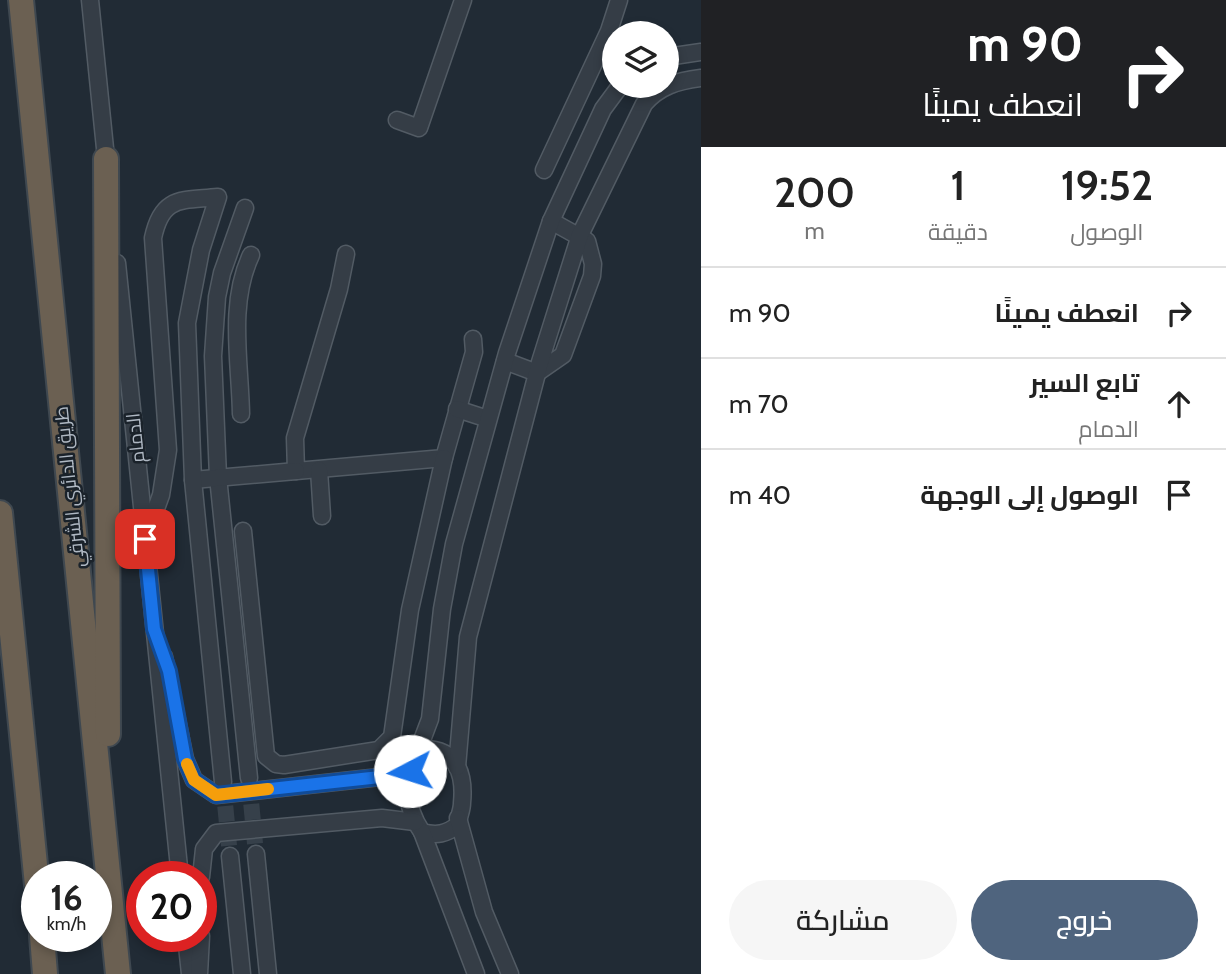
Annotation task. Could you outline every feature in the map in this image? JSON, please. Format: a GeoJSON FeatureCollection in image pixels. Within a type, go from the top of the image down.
{"type":"FeatureCollection","features":[{"type":"Feature","properties":{"kind":"highway","name":"طريق الدائري الشرقي"},"geometry":{"type":"LineString","coordinates":[[21,0],[106,861]]}},
{"type":"Feature","properties":{"kind":"highway"},"geometry":{"type":"LineString","coordinates":[[106,159],[108,861]]}},
{"type":"Feature","properties":{"kind":"highway"},"geometry":{"type":"LineString","coordinates":[[0,513],[35,861]]}},
{"type":"Feature","properties":{"kind":"highway","name":"طريق الدائري الشرقي"},"geometry":{"type":"LineString","coordinates":[[112,918],[118,974]]}},
{"type":"Feature","properties":{"kind":"highway"},"geometry":{"type":"LineString","coordinates":[[44,952],[46,974]]}},
{"type":"Feature","properties":{"kind":"street","name":"الدمام"},"geometry":{"type":"LineString","coordinates":[[90,0],[178,861]]}},
{"type":"Feature","properties":{"kind":"street"},"geometry":{"type":"LineString","coordinates":[[397,120],[419,128],[463,0]]}},
{"type":"Feature","properties":{"kind":"street"},"geometry":{"type":"LineString","coordinates":[[544,170],[608,31],[619,0]]}},
{"type":"Feature","properties":{"kind":"street"},"geometry":{"type":"LineString","coordinates":[[679,55],[701,52]]}},
{"type":"Feature","properties":{"kind":"street"},"geometry":{"type":"LineString","coordinates":[[203,861],[204,849],[216,834],[382,818],[419,827],[435,835],[448,832],[458,825],[463,802],[457,766],[468,637],[537,373],[580,235],[644,104],[652,94],[665,86],[701,78]]}},
{"type":"Feature","properties":{"kind":"street"},"geometry":{"type":"LineString","coordinates":[[475,974],[419,827],[407,786],[414,759],[430,719],[442,609],[454,544],[505,361],[551,221],[603,109],[611,98]]}},
{"type":"Feature","properties":{"kind":"street"},"geometry":{"type":"LineString","coordinates":[[145,539],[161,495],[168,450],[153,238],[156,224],[169,205],[182,200],[218,197],[201,250],[187,323],[193,480],[223,782]]}},
{"type":"Feature","properties":{"kind":"street"},"geometry":{"type":"LineString","coordinates":[[245,208],[216,297],[213,356],[218,477],[249,778]]}},
{"type":"Feature","properties":{"kind":"street"},"geometry":{"type":"LineString","coordinates":[[537,373],[564,355],[592,276],[593,264],[587,241],[551,221]]}},
{"type":"Feature","properties":{"kind":"street"},"geometry":{"type":"LineString","coordinates":[[296,471],[295,438],[339,289],[346,254]]}},
{"type":"Feature","properties":{"kind":"street"},"geometry":{"type":"LineString","coordinates":[[241,414],[237,308],[244,270],[251,255]]}},
{"type":"Feature","properties":{"kind":"street"},"geometry":{"type":"LineString","coordinates":[[243,531],[266,757],[276,764],[284,765],[379,750],[392,737],[410,610],[444,458],[474,352],[473,339]]}},
{"type":"Feature","properties":{"kind":"street"},"geometry":{"type":"LineString","coordinates":[[213,356],[239,358]]}},
{"type":"Feature","properties":{"kind":"street"},"geometry":{"type":"LineString","coordinates":[[505,361],[537,373]]}},
{"type":"Feature","properties":{"kind":"street"},"geometry":{"type":"LineString","coordinates":[[457,409],[488,419]]}},
{"type":"Feature","properties":{"kind":"street"},"geometry":{"type":"LineString","coordinates":[[193,480],[444,458]]}},
{"type":"Feature","properties":{"kind":"street"},"geometry":{"type":"LineString","coordinates":[[320,470],[323,516]]}},
{"type":"Feature","properties":{"kind":"street"},"geometry":{"type":"LineString","coordinates":[[442,609],[474,611]]}},
{"type":"Feature","properties":{"kind":"street"},"geometry":{"type":"LineString","coordinates":[[154,629],[169,671],[185,759],[194,780],[203,789],[216,795],[380,777],[414,759],[424,749],[440,749],[452,755],[457,766]]}},
{"type":"Feature","properties":{"kind":"street"},"geometry":{"type":"LineString","coordinates":[[458,818],[484,912],[510,974]]}},
{"type":"Feature","properties":{"kind":"street"},"geometry":{"type":"LineString","coordinates":[[256,854],[268,974]]}},
{"type":"Feature","properties":{"kind":"street"},"geometry":{"type":"LineString","coordinates":[[230,856],[242,974]]}},
{"type":"Feature","properties":{"kind":"street"},"geometry":{"type":"LineString","coordinates":[[188,952],[190,974]]}},
{"type":"Feature","properties":{"kind":"street"},"geometry":{"type":"LineString","coordinates":[[199,974],[200,952]]}},
{"type":"Feature","properties":{"kind":"tunnel"},"geometry":{"type":"LineString","coordinates":[[249,780],[256,854]]}},
{"type":"Feature","properties":{"kind":"tunnel"},"geometry":{"type":"LineString","coordinates":[[223,782],[230,856]]}},
{"type":"Feature","properties":{"kind":"slow traffic"},"geometry":{"type":"LineString","coordinates":[[187,764],[194,780],[203,789],[216,795],[268,789]]}},
{"type":"Feature","properties":{"kind":"route"},"geometry":{"type":"LineString","coordinates":[[145,539],[154,629],[169,671],[185,759],[194,780],[203,789],[216,795],[380,777],[412,763],[410,771]]}}]}
